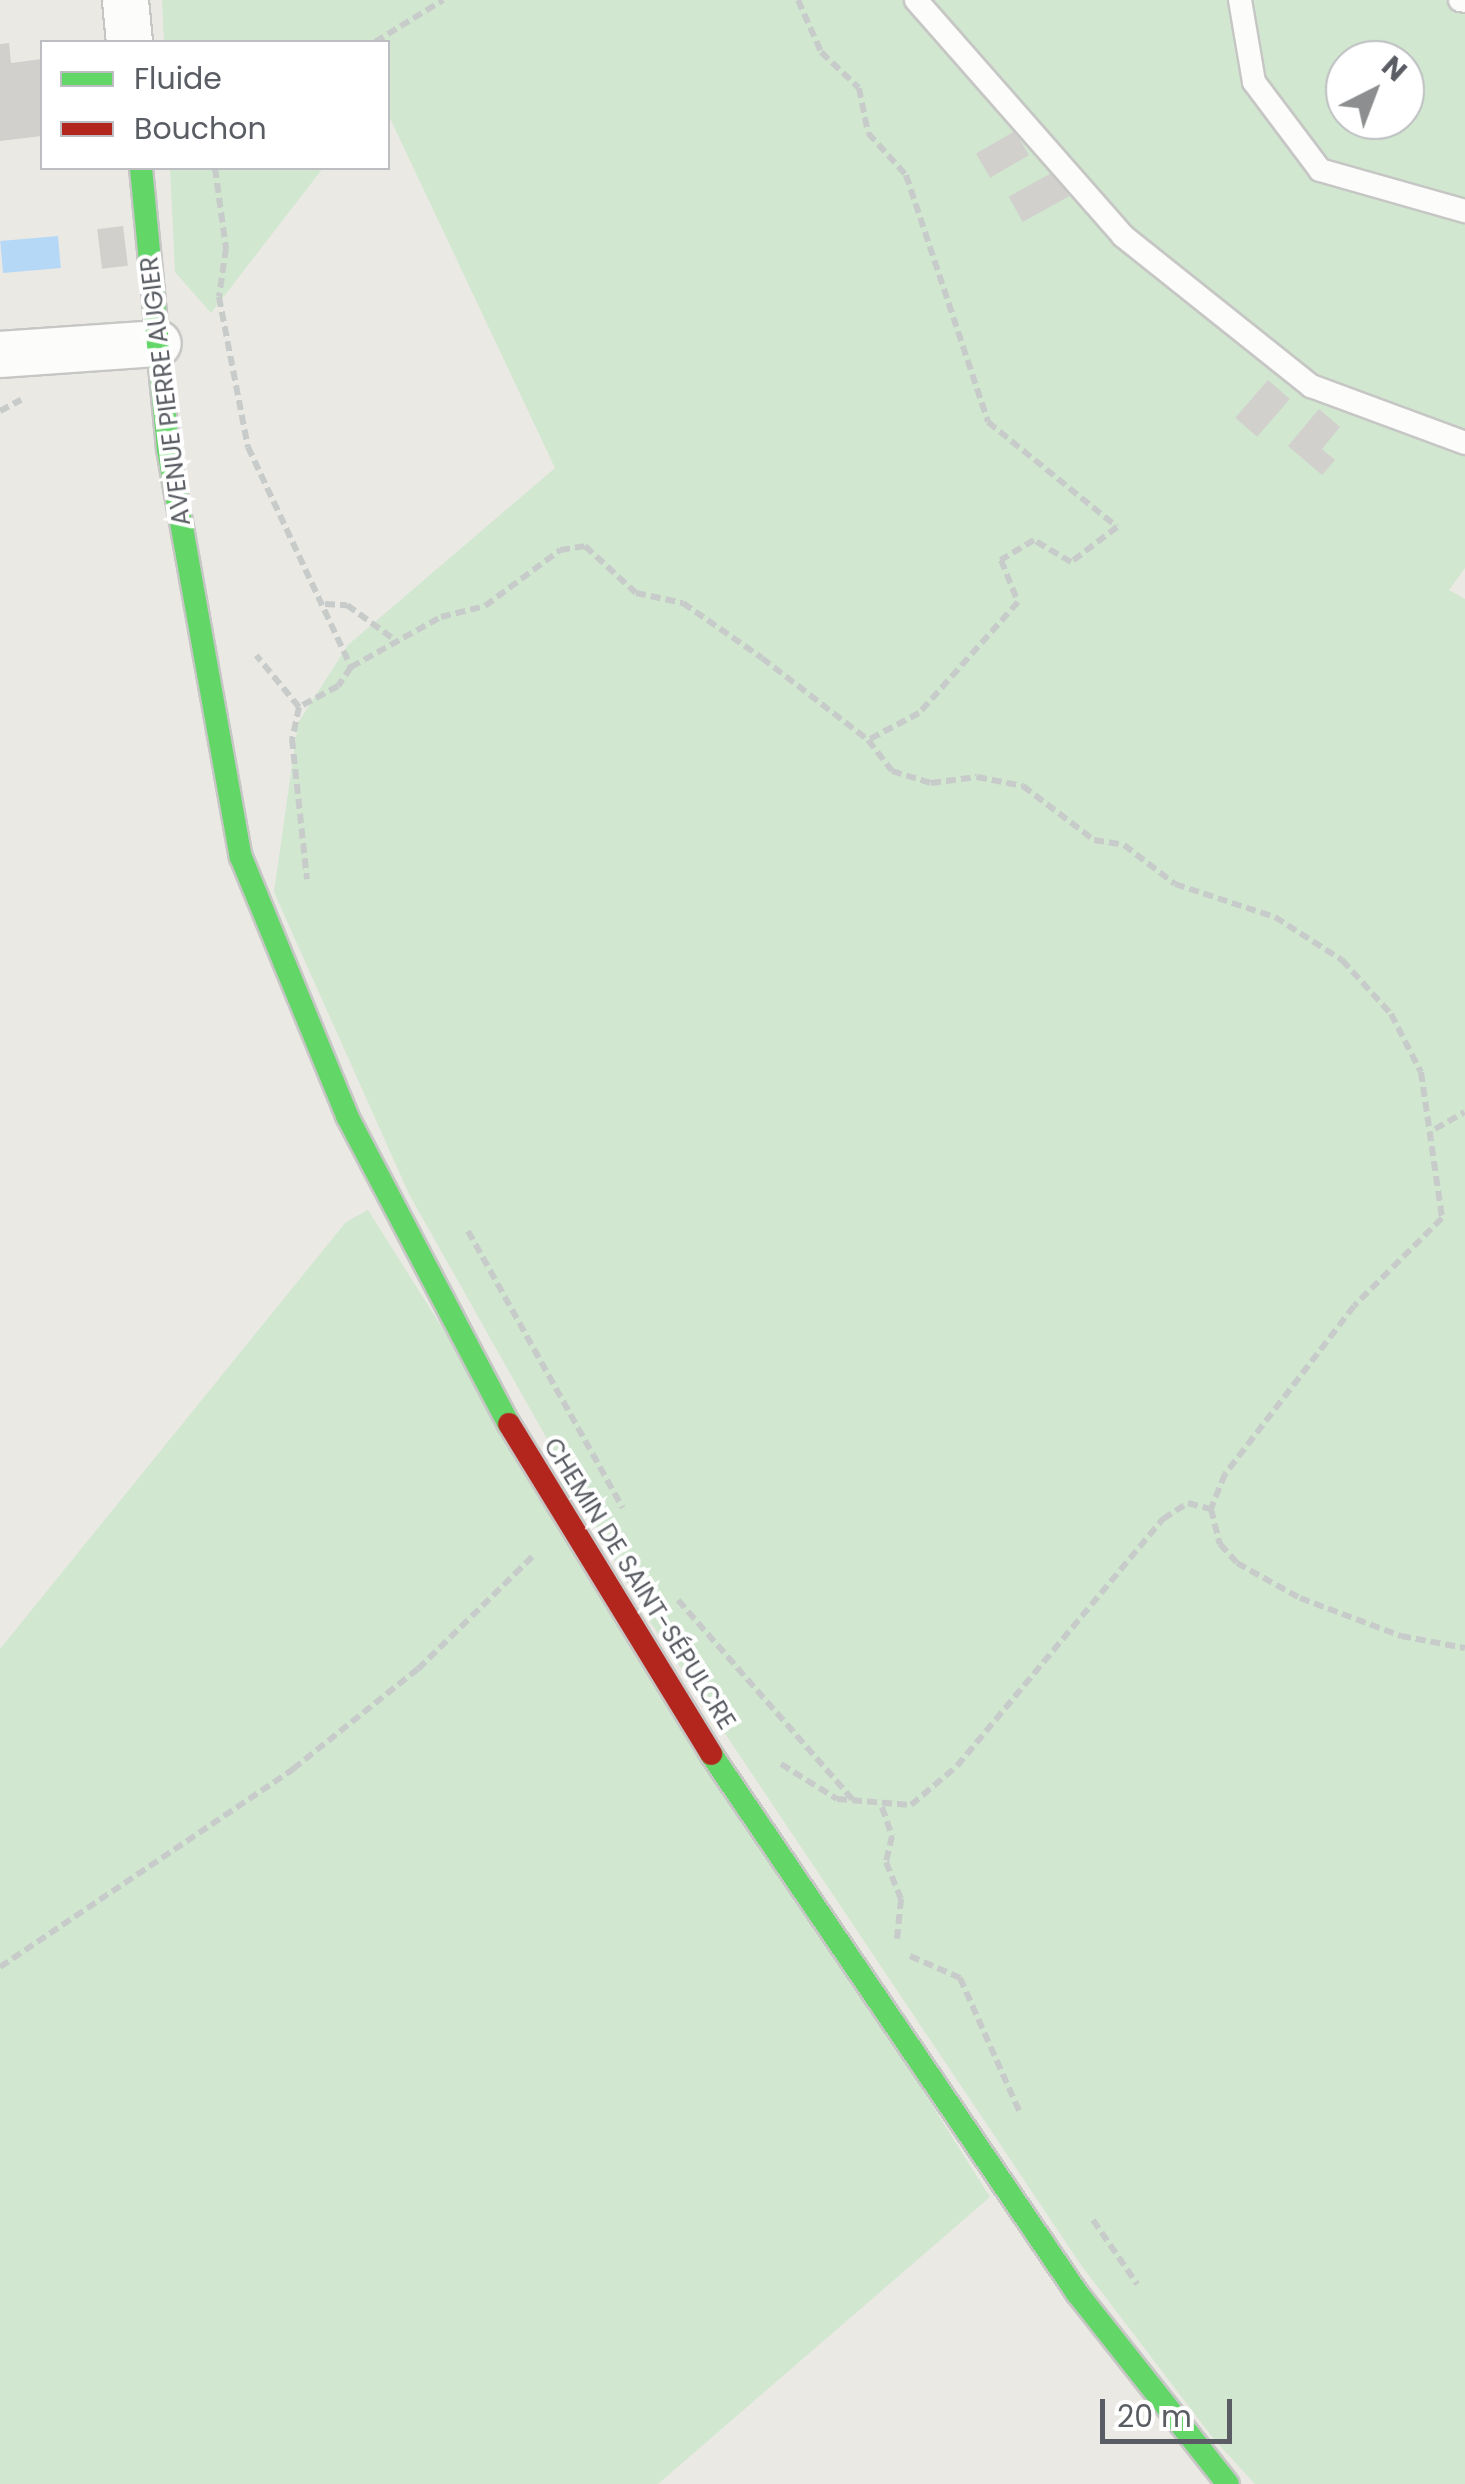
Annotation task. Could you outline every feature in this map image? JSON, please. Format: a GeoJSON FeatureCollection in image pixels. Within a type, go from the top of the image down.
{"type":"FeatureCollection","features":[{"type":"Feature","properties":{"kind":"street"},"geometry":{"type":"LineString","coordinates":[[125,0],[129,40]]}},
{"type":"Feature","properties":{"kind":"street","name":"AVENUE PIERRE AUGIER"},"geometry":{"type":"LineString","coordinates":[[141,170],[158,343],[198,614]]}},
{"type":"Feature","properties":{"kind":"street"},"geometry":{"type":"LineString","coordinates":[[0,354],[158,343]]}},
{"type":"Feature","properties":{"kind":"street","name":"CHEMIN DE SAINT-SÉPULCRE"},"geometry":{"type":"LineString","coordinates":[[198,614],[241,858],[286,979],[364,1150],[572,1530],[703,1742],[1077,2293],[1228,2484]]}},
{"type":"Feature","properties":{"kind":"lane"},"geometry":{"type":"LineString","coordinates":[[916,0],[1122,236],[1310,386],[1465,443]]}},
{"type":"Feature","properties":{"kind":"lane"},"geometry":{"type":"LineString","coordinates":[[1240,0],[1254,82],[1320,170],[1465,211]]}},
{"type":"Feature","properties":{"kind":"path"},"geometry":{"type":"LineString","coordinates":[[378,40],[442,0]]}},
{"type":"Feature","properties":{"kind":"path"},"geometry":{"type":"LineString","coordinates":[[798,0],[821,52],[859,88],[868,133],[906,175],[988,422],[1117,527],[1071,562],[1034,540],[1002,560],[1018,602],[919,713],[868,740]]}},
{"type":"Feature","properties":{"kind":"path"},"geometry":{"type":"LineString","coordinates":[[217,170],[226,248],[219,297],[244,431],[351,667]]}},
{"type":"Feature","properties":{"kind":"path"},"geometry":{"type":"LineString","coordinates":[[309,901],[292,739],[299,707],[338,686],[351,667],[396,640],[485,606],[560,550],[585,546],[636,594],[683,603],[868,740],[892,771],[932,783],[977,776],[1023,786],[1094,840],[1124,844],[1175,884],[1275,917],[1342,960],[1392,1014],[1422,1072],[1435,1129],[1442,1218],[1354,1306],[1225,1474],[1211,1509],[1220,1544],[1237,1563],[1300,1598],[1401,1636],[1465,1648]]}},
{"type":"Feature","properties":{"kind":"path"},"geometry":{"type":"LineString","coordinates":[[323,604],[347,605],[396,640]]}},
{"type":"Feature","properties":{"kind":"path"},"geometry":{"type":"LineString","coordinates":[[198,614],[235,629],[299,707]]}},
{"type":"Feature","properties":{"kind":"path"},"geometry":{"type":"LineString","coordinates":[[1435,1129],[1465,1112]]}},
{"type":"Feature","properties":{"kind":"path"},"geometry":{"type":"LineString","coordinates":[[457,1213],[630,1520]]}},
{"type":"Feature","properties":{"kind":"path"},"geometry":{"type":"LineString","coordinates":[[771,1756],[856,1803],[882,1807],[911,1805],[957,1766],[1163,1519],[1188,1503],[1211,1509]]}},
{"type":"Feature","properties":{"kind":"path"},"geometry":{"type":"LineString","coordinates":[[0,1966],[293,1769],[418,1670],[518,1565],[572,1530]]}},
{"type":"Feature","properties":{"kind":"path"},"geometry":{"type":"LineString","coordinates":[[668,1588],[856,1803]]}},
{"type":"Feature","properties":{"kind":"path"},"geometry":{"type":"LineString","coordinates":[[882,1807],[902,1950],[960,1978],[1029,2130]]}},
{"type":"Feature","properties":{"kind":"path"},"geometry":{"type":"LineString","coordinates":[[1082,2206],[1145,2296]]}},
{"type":"Feature","properties":{"kind":"green space"},"geometry":{"type":"Polygon","coordinates":[[[162,0],[1465,0],[1465,568],[1449,590],[1465,599],[1465,2484],[1255,2484],[1213,2438],[1081,2265],[649,1620],[409,1194],[274,892],[298,723],[348,645],[555,468],[390,118],[390,40],[164,40],[162,0]]]}},
{"type":"Feature","properties":{"kind":"green space"},"geometry":{"type":"Polygon","coordinates":[[[170,170],[321,170],[211,313],[175,272],[170,170]]]}},
{"type":"Feature","properties":{"kind":"green space"},"geometry":{"type":"Polygon","coordinates":[[[368,1210],[990,2197],[658,2484],[0,2484],[0,1649],[346,1222],[368,1210]]]}},
{"type":"Feature","properties":{"kind":"water"},"geometry":{"type":"Polygon","coordinates":[[[58,236],[61,268],[3,273],[0,241],[58,236]]]}},
{"type":"Feature","properties":{"kind":"building"},"geometry":{"type":"Polygon","coordinates":[[[9,43],[11,63],[40,59],[40,136],[0,141],[0,44],[9,43]]]}},
{"type":"Feature","properties":{"kind":"building"},"geometry":{"type":"Polygon","coordinates":[[[1015,131],[1029,155],[990,178],[976,154],[1015,131]]]}},
{"type":"Feature","properties":{"kind":"building"},"geometry":{"type":"Polygon","coordinates":[[[1055,171],[1069,196],[1023,222],[1009,197],[1055,171]]]}},
{"type":"Feature","properties":{"kind":"building"},"geometry":{"type":"Polygon","coordinates":[[[123,226],[128,266],[102,269],[97,229],[123,226]]]}},
{"type":"Feature","properties":{"kind":"building"},"geometry":{"type":"Polygon","coordinates":[[[1268,380],[1290,399],[1257,437],[1235,418],[1268,380]]]}},
{"type":"Feature","properties":{"kind":"building"},"geometry":{"type":"Polygon","coordinates":[[[1319,409],[1340,427],[1322,449],[1335,460],[1322,475],[1288,446],[1319,409]]]}},
{"type":"Feature","properties":{"kind":"traffic: fast"},"geometry":{"type":"LineString","coordinates":[[141,170],[168,449],[241,857],[347,1116],[509,1424]]}},
{"type":"Feature","properties":{"kind":"traffic: fast"},"geometry":{"type":"LineString","coordinates":[[711,1754],[1077,2293],[1228,2484]]}},
{"type":"Feature","properties":{"kind":"traffic: jam"},"geometry":{"type":"LineString","coordinates":[[509,1424],[711,1754]]}}]}
